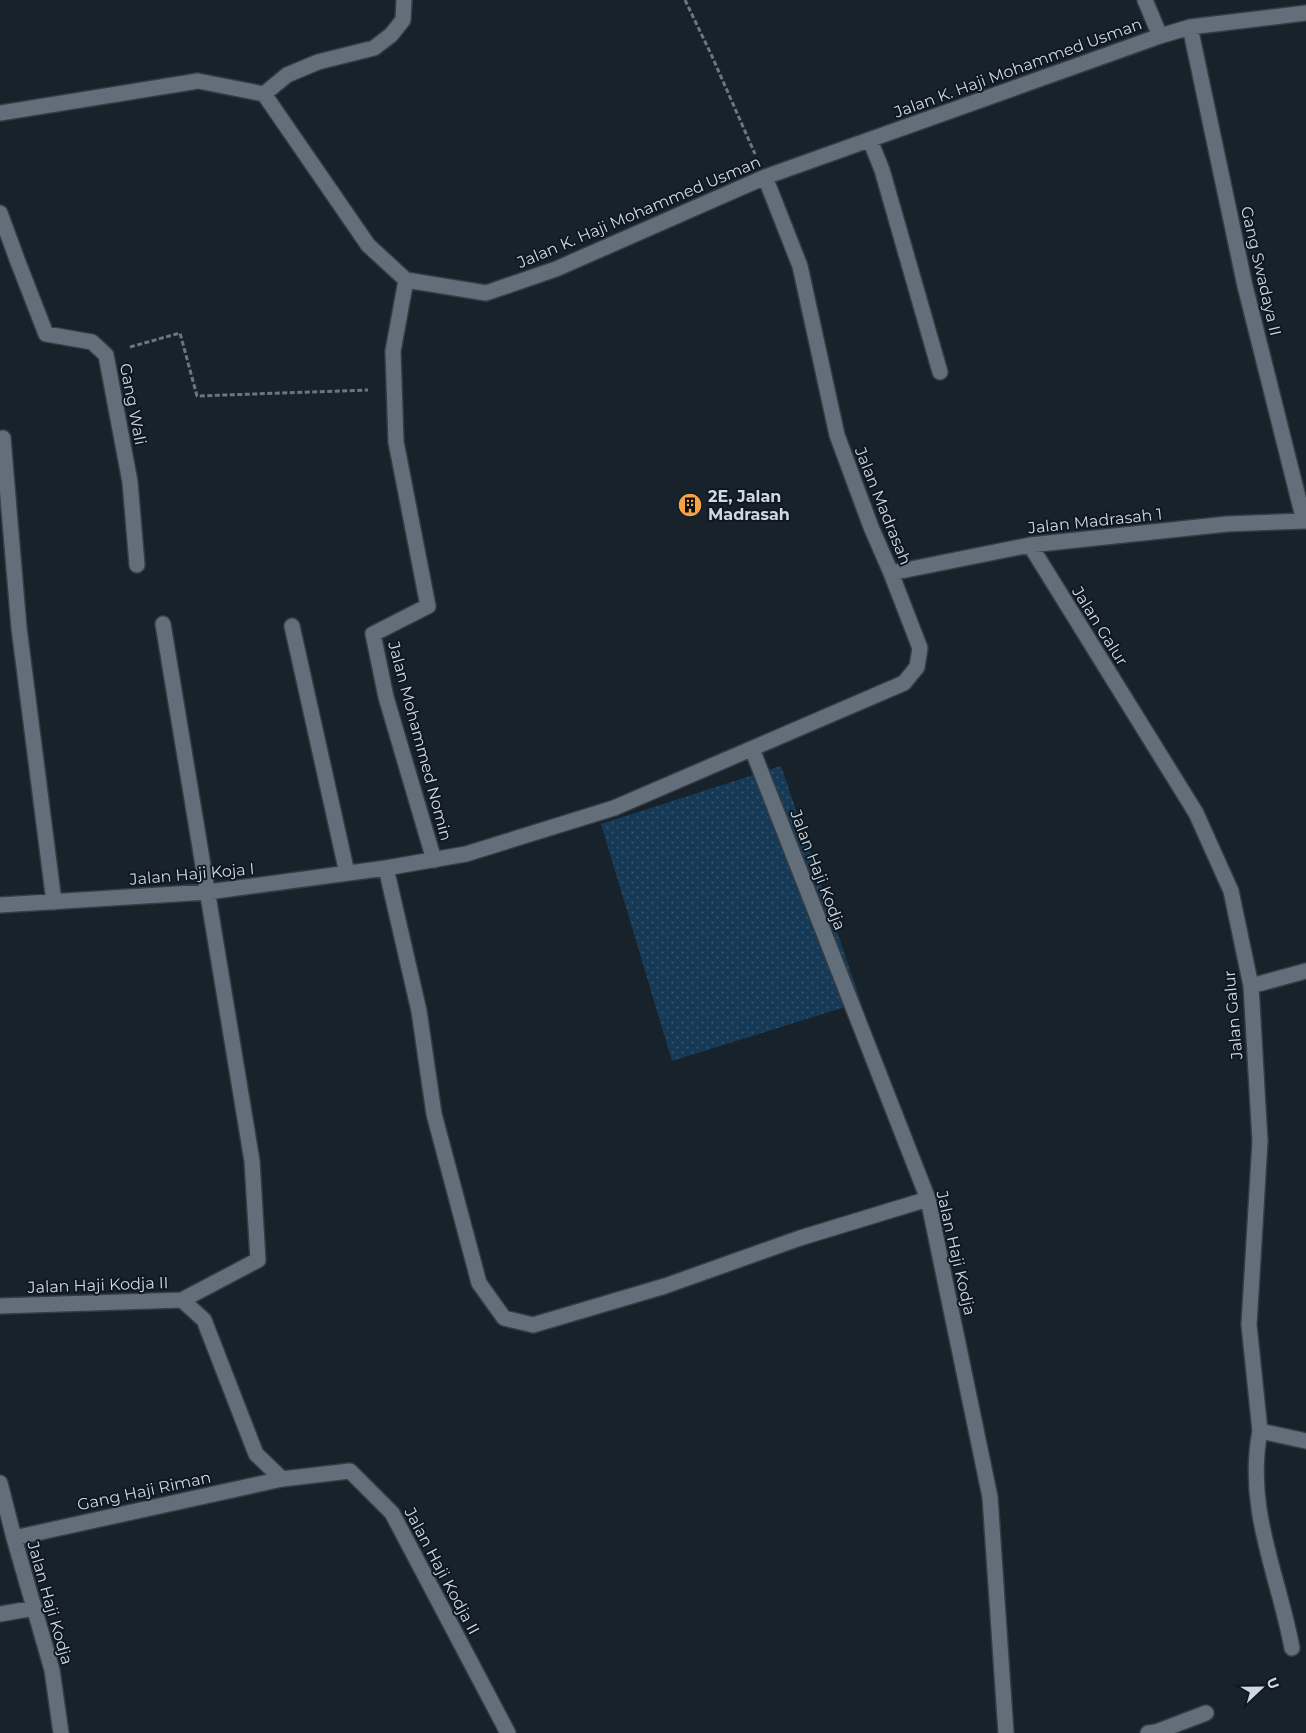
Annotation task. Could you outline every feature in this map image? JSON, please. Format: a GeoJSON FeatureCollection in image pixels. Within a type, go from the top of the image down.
{"type":"FeatureCollection","features":[{"type":"Feature","properties":{"kind":"street"},"geometry":{"type":"LineString","coordinates":[[264,94],[287,75],[318,62],[374,48],[391,35],[403,20],[404,0]]}},
{"type":"Feature","properties":{"kind":"street"},"geometry":{"type":"LineString","coordinates":[[1145,0],[1160,36]]}},
{"type":"Feature","properties":{"kind":"street","name":"Jalan K. Haji Mohammed Usman"},"geometry":{"type":"LineString","coordinates":[[406,280],[486,293],[556,269],[765,177],[1160,36],[1190,28],[1306,13]]}},
{"type":"Feature","properties":{"kind":"street","name":"Gang Swadaya II"},"geometry":{"type":"LineString","coordinates":[[1190,28],[1245,286],[1305,521]]}},
{"type":"Feature","properties":{"kind":"street"},"geometry":{"type":"LineString","coordinates":[[0,113],[198,81],[264,94],[368,245],[406,280]]}},
{"type":"Feature","properties":{"kind":"street"},"geometry":{"type":"LineString","coordinates":[[870,140],[882,170],[940,372]]}},
{"type":"Feature","properties":{"kind":"street","name":"Jalan Madrasah"},"geometry":{"type":"LineString","coordinates":[[434,860],[466,854],[614,808],[904,683],[917,667],[920,648],[871,527],[837,435],[800,266],[765,177]]}},
{"type":"Feature","properties":{"kind":"street","name":"Gang Wali"},"geometry":{"type":"LineString","coordinates":[[0,213],[46,334],[92,342],[106,355],[130,482],[137,565]]}},
{"type":"Feature","properties":{"kind":"street","name":"Jalan Mohammed Nomin"},"geometry":{"type":"LineString","coordinates":[[406,280],[394,351],[396,442],[428,606],[373,634],[386,697],[434,860]]}},
{"type":"Feature","properties":{"kind":"street"},"geometry":{"type":"LineString","coordinates":[[3,438],[19,628],[54,902]]}},
{"type":"Feature","properties":{"kind":"street","name":"Jalan Madrasah 1"},"geometry":{"type":"LineString","coordinates":[[891,573],[1030,545],[1227,524],[1305,521]]}},
{"type":"Feature","properties":{"kind":"street","name":"Jalan Galur"},"geometry":{"type":"LineString","coordinates":[[1030,545],[1196,813],[1231,892],[1251,986],[1260,1141],[1249,1325],[1260,1431],[1256,1493],[1268,1556],[1292,1648]]}},
{"type":"Feature","properties":{"kind":"street"},"geometry":{"type":"LineString","coordinates":[[162,624],[252,1161],[258,1260],[182,1300]]}},
{"type":"Feature","properties":{"kind":"street"},"geometry":{"type":"LineString","coordinates":[[292,626],[347,873]]}},
{"type":"Feature","properties":{"kind":"street","name":"Jalan Haji Kodja"},"geometry":{"type":"LineString","coordinates":[[752,749],[928,1199],[990,1497],[1006,1733]]}},
{"type":"Feature","properties":{"kind":"street","name":"Jalan Haji Koja I"},"geometry":{"type":"LineString","coordinates":[[0,905],[208,892],[434,860]]}},
{"type":"Feature","properties":{"kind":"street"},"geometry":{"type":"LineString","coordinates":[[386,868],[419,1011],[434,1114],[480,1283],[504,1318],[533,1325],[666,1286],[800,1238],[928,1199]]}},
{"type":"Feature","properties":{"kind":"street"},"geometry":{"type":"LineString","coordinates":[[1251,986],[1306,971]]}},
{"type":"Feature","properties":{"kind":"street","name":"Jalan Haji Kodja II"},"geometry":{"type":"LineString","coordinates":[[0,1306],[182,1300],[204,1320],[256,1454],[282,1479],[350,1471],[392,1513],[508,1733]]}},
{"type":"Feature","properties":{"kind":"street"},"geometry":{"type":"LineString","coordinates":[[1260,1431],[1306,1441]]}},
{"type":"Feature","properties":{"kind":"street","name":"Gang Haji Riman"},"geometry":{"type":"LineString","coordinates":[[14,1538],[282,1479]]}},
{"type":"Feature","properties":{"kind":"street","name":"Jalan Haji Kodja"},"geometry":{"type":"LineString","coordinates":[[0,1483],[52,1670],[61,1733]]}},
{"type":"Feature","properties":{"kind":"street"},"geometry":{"type":"LineString","coordinates":[[0,1614],[35,1608]]}},
{"type":"Feature","properties":{"kind":"street"},"geometry":{"type":"LineString","coordinates":[[1148,1733],[1156,1732],[1206,1713]]}},
{"type":"Feature","properties":{"kind":"path"},"geometry":{"type":"LineString","coordinates":[[685,0],[765,177]]}},
{"type":"Feature","properties":{"kind":"path"},"geometry":{"type":"LineString","coordinates":[[106,355],[180,333],[197,396],[395,390]]}},
{"type":"Feature","properties":{"kind":"shaded area"},"geometry":{"type":"Polygon","coordinates":[[[781,766],[861,1002],[672,1061],[601,824],[781,766]]]}},
{"type":"Feature","properties":{"kind":"place","name":"2E, Jalan Madrasah"},"geometry":{"type":"Point","coordinates":[690,505]}}]}
